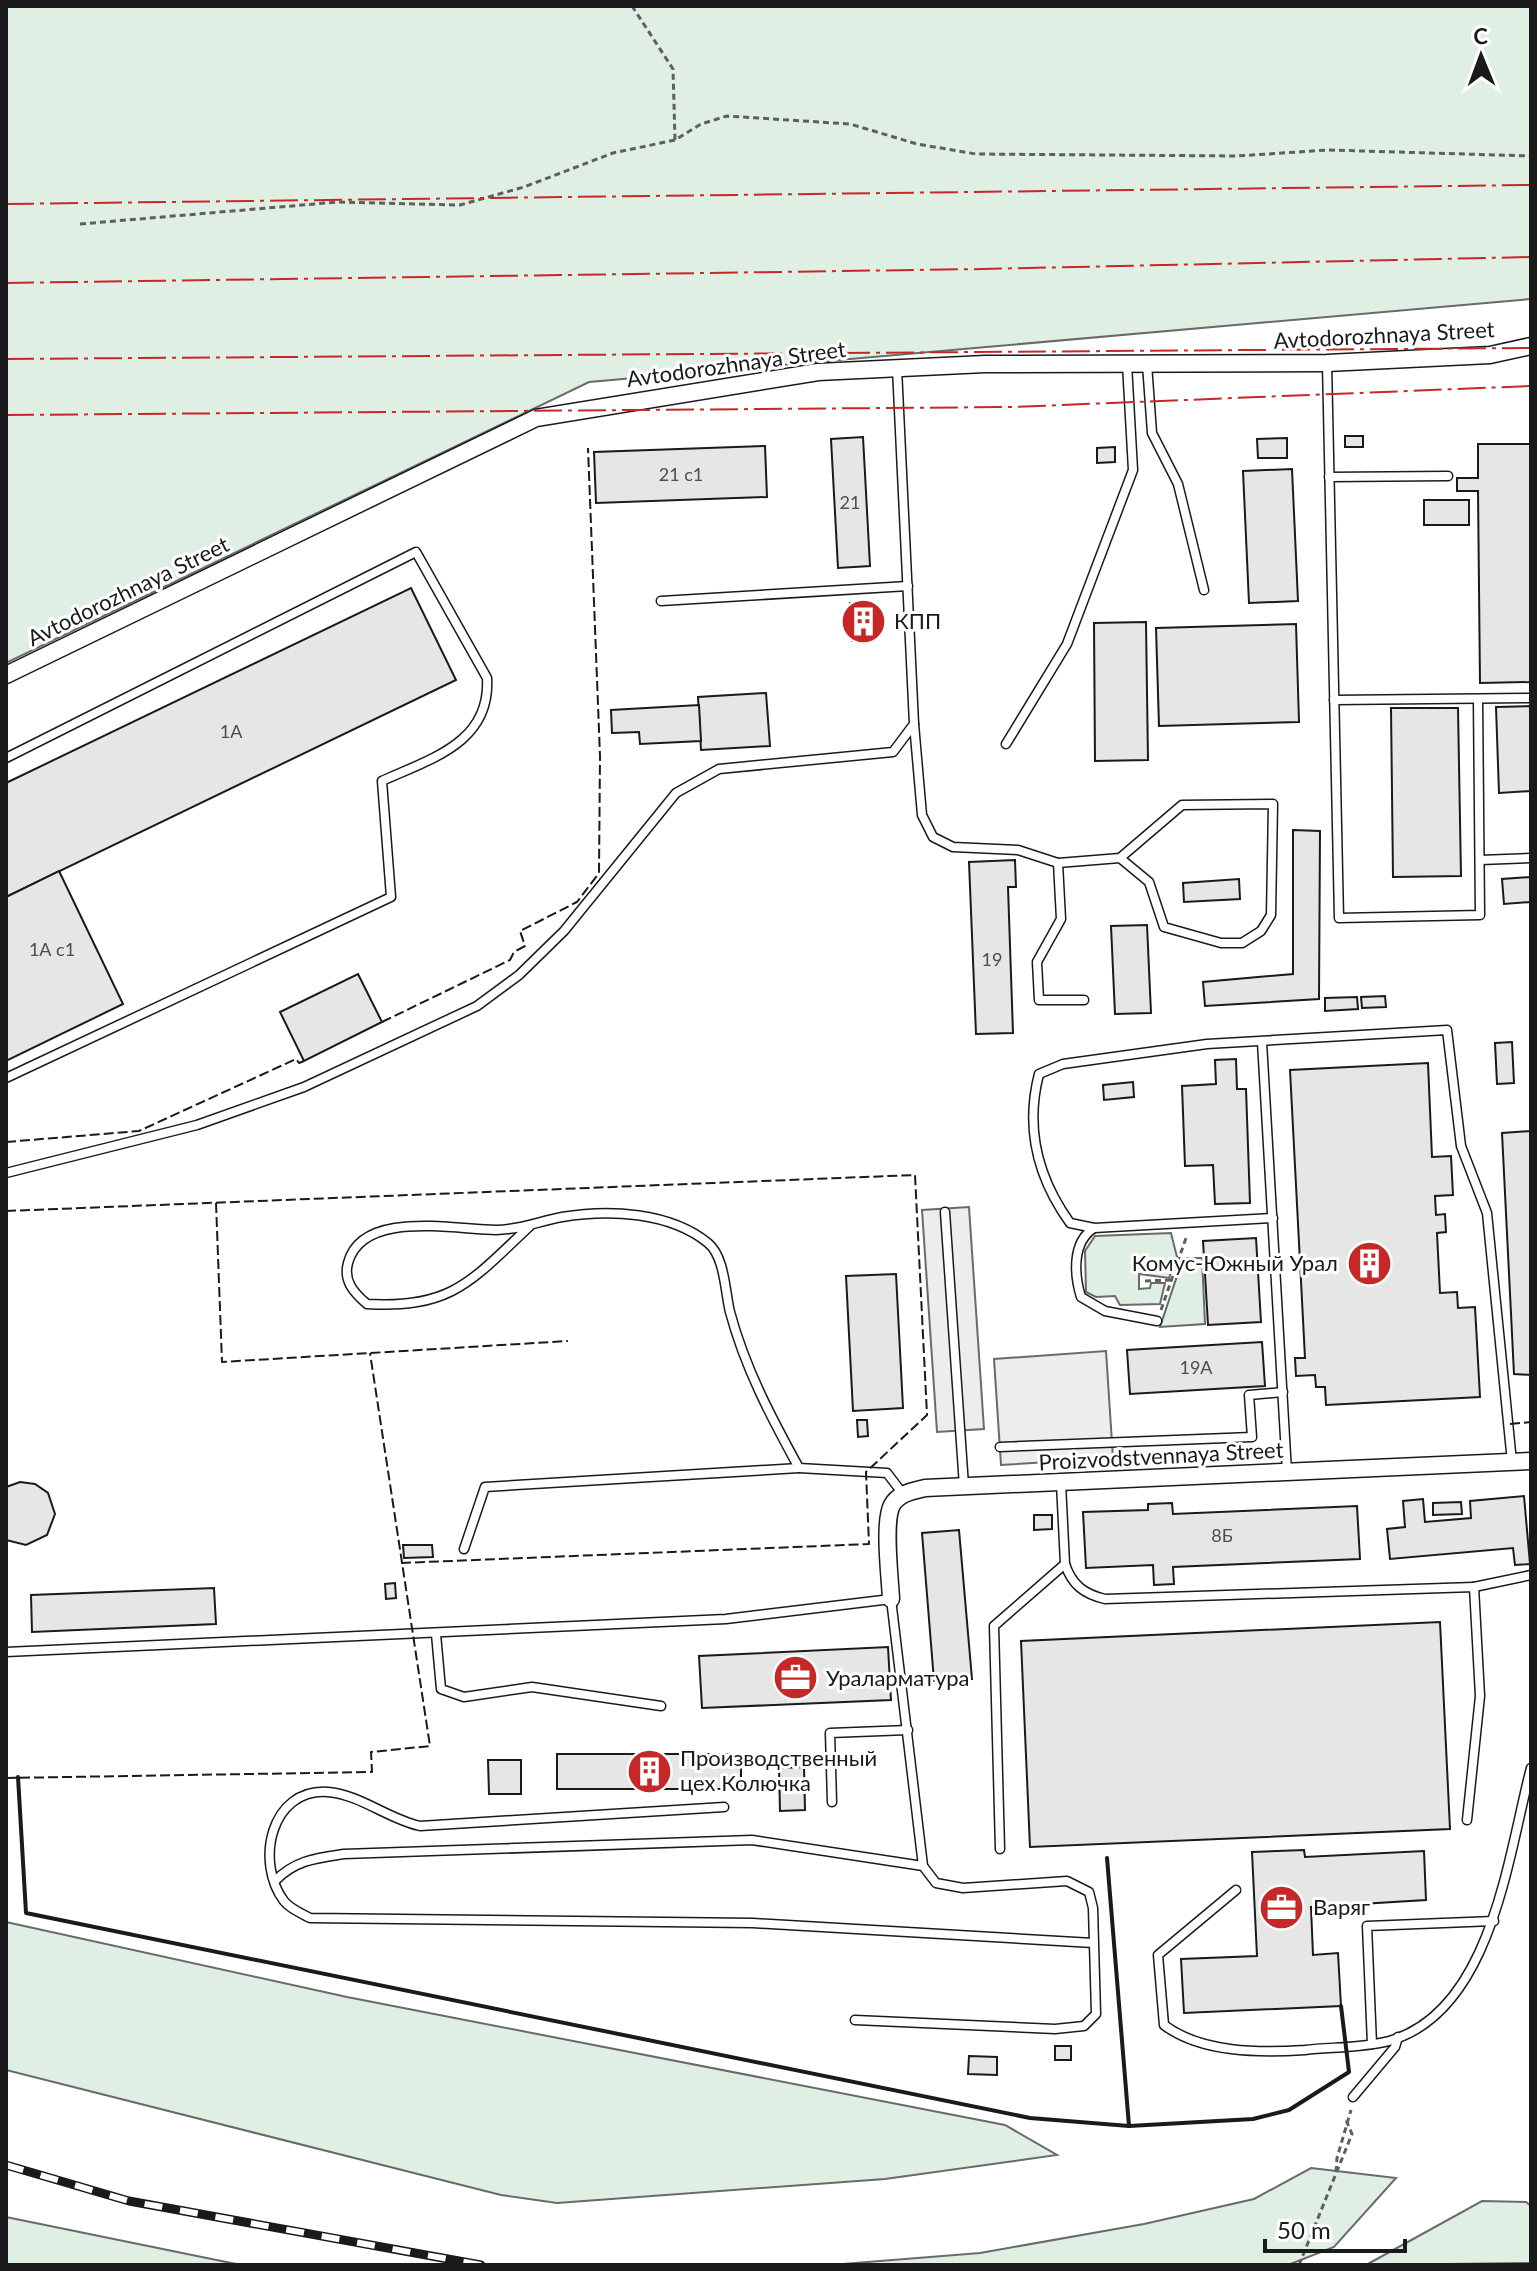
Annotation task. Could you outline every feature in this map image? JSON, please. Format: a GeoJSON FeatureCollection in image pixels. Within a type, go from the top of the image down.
{"type":"FeatureCollection","features":[{"type":"Feature","properties":{"kind":"street","name":"Avtodorozhnaya Street"},"geometry":{"type":"LineString","coordinates":[[6,675],[536,418],[818,372],[897,367],[1327,363],[1490,355],[1531,346]]}},
{"type":"Feature","properties":{"kind":"street","name":"Proizvodstvennaya Street"},"geometry":{"type":"LineString","coordinates":[[903,1494],[925,1488],[1531,1461]]}},
{"type":"Feature","properties":{"kind":"street"},"geometry":{"type":"LineString","coordinates":[[891,1599],[889,1521],[892,1505],[903,1494]]}},
{"type":"Feature","properties":{"kind":"lane"},"geometry":{"type":"LineString","coordinates":[[1147,363],[1152,433],[1178,484],[1204,590]]}},
{"type":"Feature","properties":{"kind":"lane"},"geometry":{"type":"LineString","coordinates":[[1327,363],[1339,918],[1480,915],[1478,699]]}},
{"type":"Feature","properties":{"kind":"lane"},"geometry":{"type":"LineString","coordinates":[[1006,744],[1067,644],[1133,470],[1127,364]]}},
{"type":"Feature","properties":{"kind":"lane"},"geometry":{"type":"LineString","coordinates":[[897,367],[914,724],[922,815],[933,837],[953,847],[1018,850],[1058,863],[1120,858],[1182,805],[1273,804],[1271,915],[1261,931],[1242,943],[1221,943],[1164,927],[1149,882],[1120,858]]}},
{"type":"Feature","properties":{"kind":"lane"},"geometry":{"type":"LineString","coordinates":[[1329,477],[1448,476]]}},
{"type":"Feature","properties":{"kind":"lane"},"geometry":{"type":"LineString","coordinates":[[6,758],[416,552],[487,678],[488,699],[478,723],[460,743],[382,781],[391,897],[6,1078]]}},
{"type":"Feature","properties":{"kind":"lane"},"geometry":{"type":"LineString","coordinates":[[661,601],[908,586]]}},
{"type":"Feature","properties":{"kind":"lane"},"geometry":{"type":"LineString","coordinates":[[1334,700],[1531,698]]}},
{"type":"Feature","properties":{"kind":"lane"},"geometry":{"type":"LineString","coordinates":[[6,1173],[197,1125],[304,1087],[423,1034],[477,1006],[519,975],[564,931],[676,793],[719,769],[893,752],[914,724]]}},
{"type":"Feature","properties":{"kind":"lane"},"geometry":{"type":"LineString","coordinates":[[1480,860],[1531,858]]}},
{"type":"Feature","properties":{"kind":"lane"},"geometry":{"type":"LineString","coordinates":[[1058,863],[1061,919],[1037,962],[1039,1000],[1084,1000]]}},
{"type":"Feature","properties":{"kind":"lane"},"geometry":{"type":"LineString","coordinates":[[1273,1218],[1094,1228],[1070,1223],[1037,1163],[1031,1105],[1039,1074],[1063,1064],[1207,1044],[1447,1030],[1461,1146],[1487,1213],[1512,1462]]}},
{"type":"Feature","properties":{"kind":"lane"},"geometry":{"type":"LineString","coordinates":[[1262,1042],[1287,1473]]}},
{"type":"Feature","properties":{"kind":"lane"},"geometry":{"type":"LineString","coordinates":[[945,1212],[964,1486]]}},
{"type":"Feature","properties":{"kind":"lane"},"geometry":{"type":"LineString","coordinates":[[531,1225],[468,1283],[434,1300],[408,1307],[367,1304],[352,1290],[346,1272],[350,1253],[365,1237],[401,1227],[434,1225],[498,1230],[563,1217],[622,1213],[668,1221],[709,1244],[719,1258],[731,1314],[753,1383],[799,1468]]}},
{"type":"Feature","properties":{"kind":"lane"},"geometry":{"type":"LineString","coordinates":[[1094,1228],[1083,1235],[1078,1247],[1077,1282],[1081,1297],[1105,1311],[1157,1321]]}},
{"type":"Feature","properties":{"kind":"lane"},"geometry":{"type":"LineString","coordinates":[[1000,1447],[1252,1437],[1249,1395],[1283,1392]]}},
{"type":"Feature","properties":{"kind":"lane"},"geometry":{"type":"LineString","coordinates":[[464,1549],[485,1487],[799,1468],[887,1473],[903,1494]]}},
{"type":"Feature","properties":{"kind":"lane"},"geometry":{"type":"LineString","coordinates":[[1061,1483],[1065,1564],[1078,1588],[1088,1595],[1105,1599],[1474,1587],[1531,1575]]}},
{"type":"Feature","properties":{"kind":"lane"},"geometry":{"type":"LineString","coordinates":[[1000,1849],[994,1626],[1065,1564]]}},
{"type":"Feature","properties":{"kind":"lane"},"geometry":{"type":"LineString","coordinates":[[1467,1820],[1480,1696],[1474,1587]]}},
{"type":"Feature","properties":{"kind":"lane"},"geometry":{"type":"LineString","coordinates":[[6,1652],[726,1619],[891,1599],[923,1866],[936,1883],[963,1888],[1067,1881],[1089,1892],[1096,2014],[1084,2026],[1055,2029],[855,2020]]}},
{"type":"Feature","properties":{"kind":"lane"},"geometry":{"type":"LineString","coordinates":[[436,1634],[441,1689],[464,1697],[532,1687],[661,1706]]}},
{"type":"Feature","properties":{"kind":"lane"},"geometry":{"type":"LineString","coordinates":[[832,1802],[830,1733],[908,1730]]}},
{"type":"Feature","properties":{"kind":"lane"},"geometry":{"type":"LineString","coordinates":[[1236,1890],[1158,1955],[1164,2025],[1177,2035],[1210,2045],[1251,2050],[1286,2051],[1372,2044],[1398,2037],[1420,2027],[1446,2004],[1465,1979],[1494,1921],[1531,1768]]}},
{"type":"Feature","properties":{"kind":"lane"},"geometry":{"type":"LineString","coordinates":[[724,1807],[420,1826],[400,1822],[353,1798],[327,1792],[287,1804],[276,1819],[272,1855],[275,1881],[287,1905],[310,1918],[753,1923],[1093,1943]]}},
{"type":"Feature","properties":{"kind":"lane"},"geometry":{"type":"LineString","coordinates":[[275,1881],[287,1869],[306,1860],[344,1854],[752,1840],[923,1866]]}},
{"type":"Feature","properties":{"kind":"lane"},"geometry":{"type":"LineString","coordinates":[[1372,2044],[1367,1926],[1494,1921]]}},
{"type":"Feature","properties":{"kind":"lane"},"geometry":{"type":"LineString","coordinates":[[1353,2097],[1395,2047],[1398,2037]]}},
{"type":"Feature","properties":{"kind":"path"},"geometry":{"type":"LineString","coordinates":[[632,6],[673,69],[675,140]]}},
{"type":"Feature","properties":{"kind":"path"},"geometry":{"type":"LineString","coordinates":[[80,224],[338,202],[460,205],[524,187],[613,153],[675,140],[701,124],[727,116],[850,124],[917,144],[976,154],[1237,156],[1328,150],[1531,156]]}},
{"type":"Feature","properties":{"kind":"path"},"geometry":{"type":"LineString","coordinates":[[1157,1321],[1191,1223]]}},
{"type":"Feature","properties":{"kind":"path"},"geometry":{"type":"LineString","coordinates":[[1145,1281],[1171,1280]]}},
{"type":"Feature","properties":{"kind":"path"},"geometry":{"type":"LineString","coordinates":[[1299,2265],[1336,2175],[1352,2134],[1346,2120],[1336,2175]]}},
{"type":"Feature","properties":{"kind":"green space"},"geometry":{"type":"Polygon","coordinates":[[[6,6],[1531,6],[1531,299],[589,382],[6,663],[6,6]]]}},
{"type":"Feature","properties":{"kind":"green space"},"geometry":{"type":"Polygon","coordinates":[[[1171,1233],[1177,1257],[1169,1278],[1139,1274],[1139,1289],[1150,1288],[1151,1283],[1165,1283],[1160,1304],[1120,1305],[1115,1296],[1096,1297],[1086,1292],[1085,1251],[1095,1236],[1171,1233]]]}},
{"type":"Feature","properties":{"kind":"green space"},"geometry":{"type":"Polygon","coordinates":[[[1183,1258],[1202,1258],[1205,1324],[1160,1327],[1183,1258]]]}},
{"type":"Feature","properties":{"kind":"green space"},"geometry":{"type":"Polygon","coordinates":[[[6,1922],[347,1997],[1005,2125],[1057,2155],[885,2179],[557,2203],[501,2195],[6,2070],[6,1922]]]}},
{"type":"Feature","properties":{"kind":"green space"},"geometry":{"type":"Polygon","coordinates":[[[1311,2168],[1396,2178],[1334,2247],[1288,2265],[830,2265],[980,2253],[1144,2224],[1254,2199],[1311,2168]]]}},
{"type":"Feature","properties":{"kind":"green space"},"geometry":{"type":"Polygon","coordinates":[[[1482,2201],[1526,2202],[1531,2206],[1531,2263],[1366,2265],[1482,2201]]]}},
{"type":"Feature","properties":{"kind":"green space"},"geometry":{"type":"Polygon","coordinates":[[[6,2217],[241,2265],[6,2265],[6,2217]]]}},
{"type":"Feature","properties":{"kind":"shaded area"},"geometry":{"type":"Polygon","coordinates":[[[969,1207],[984,1429],[937,1432],[922,1210],[969,1207]]]}},
{"type":"Feature","properties":{"kind":"shaded area"},"geometry":{"type":"Polygon","coordinates":[[[1106,1351],[1113,1458],[1001,1465],[994,1359],[1106,1351]]]}},
{"type":"Feature","properties":{"kind":"building"},"geometry":{"type":"Polygon","coordinates":[[[1345,436],[1363,436],[1363,447],[1345,447],[1345,436]]]}},
{"type":"Feature","properties":{"kind":"building"},"geometry":{"type":"Polygon","coordinates":[[[863,437],[870,566],[838,568],[831,439],[863,437]]]}},
{"type":"Feature","properties":{"kind":"building"},"geometry":{"type":"Polygon","coordinates":[[[1287,438],[1287,458],[1258,458],[1257,439],[1287,438]]]}},
{"type":"Feature","properties":{"kind":"building"},"geometry":{"type":"Polygon","coordinates":[[[1478,444],[1531,444],[1531,682],[1480,683],[1478,491],[1457,491],[1457,478],[1478,478],[1478,444]]]}},
{"type":"Feature","properties":{"kind":"building"},"geometry":{"type":"Polygon","coordinates":[[[765,446],[767,497],[596,503],[594,452],[765,446]]]}},
{"type":"Feature","properties":{"kind":"building"},"geometry":{"type":"Polygon","coordinates":[[[1115,447],[1115,462],[1097,463],[1097,448],[1115,447]]]}},
{"type":"Feature","properties":{"kind":"building"},"geometry":{"type":"Polygon","coordinates":[[[1292,469],[1298,601],[1249,603],[1243,471],[1292,469]]]}},
{"type":"Feature","properties":{"kind":"building"},"geometry":{"type":"Polygon","coordinates":[[[1424,500],[1469,500],[1469,525],[1424,525],[1424,500]]]}},
{"type":"Feature","properties":{"kind":"building"},"geometry":{"type":"Polygon","coordinates":[[[411,588],[456,680],[6,897],[6,783],[411,588]]]}},
{"type":"Feature","properties":{"kind":"building","name":"КПП"},"geometry":{"type":"Polygon","coordinates":[[[873,602],[876,639],[852,641],[850,603],[873,602]]]}},
{"type":"Feature","properties":{"kind":"building"},"geometry":{"type":"Polygon","coordinates":[[[1146,622],[1148,760],[1095,761],[1094,623],[1146,622]]]}},
{"type":"Feature","properties":{"kind":"building"},"geometry":{"type":"Polygon","coordinates":[[[1296,624],[1299,722],[1159,726],[1156,628],[1296,624]]]}},
{"type":"Feature","properties":{"kind":"building"},"geometry":{"type":"Polygon","coordinates":[[[766,693],[770,746],[701,750],[698,697],[766,693]]]}},
{"type":"Feature","properties":{"kind":"building"},"geometry":{"type":"Polygon","coordinates":[[[699,705],[701,741],[640,744],[639,732],[612,733],[611,710],[699,705]]]}},
{"type":"Feature","properties":{"kind":"building"},"geometry":{"type":"Polygon","coordinates":[[[1531,706],[1531,791],[1499,793],[1496,707],[1531,706]]]}},
{"type":"Feature","properties":{"kind":"building"},"geometry":{"type":"Polygon","coordinates":[[[1391,708],[1458,708],[1461,876],[1393,877],[1391,708]]]}},
{"type":"Feature","properties":{"kind":"building"},"geometry":{"type":"Polygon","coordinates":[[[1293,830],[1320,831],[1319,999],[1205,1006],[1203,982],[1293,974],[1293,830]]]}},
{"type":"Feature","properties":{"kind":"building"},"geometry":{"type":"Polygon","coordinates":[[[1015,860],[1016,887],[1008,887],[1013,1033],[976,1034],[969,862],[1015,860]]]}},
{"type":"Feature","properties":{"kind":"building"},"geometry":{"type":"Polygon","coordinates":[[[59,871],[123,1004],[6,1061],[6,897],[59,871]]]}},
{"type":"Feature","properties":{"kind":"building"},"geometry":{"type":"Polygon","coordinates":[[[1531,877],[1531,902],[1504,904],[1502,879],[1531,877]]]}},
{"type":"Feature","properties":{"kind":"building"},"geometry":{"type":"Polygon","coordinates":[[[1239,879],[1240,899],[1184,902],[1183,883],[1239,879]]]}},
{"type":"Feature","properties":{"kind":"building"},"geometry":{"type":"Polygon","coordinates":[[[1147,925],[1151,1013],[1115,1014],[1111,926],[1147,925]]]}},
{"type":"Feature","properties":{"kind":"building"},"geometry":{"type":"Polygon","coordinates":[[[358,974],[382,1022],[304,1061],[280,1012],[358,974]]]}},
{"type":"Feature","properties":{"kind":"building"},"geometry":{"type":"Polygon","coordinates":[[[1385,996],[1386,1007],[1362,1008],[1361,997],[1385,996]]]}},
{"type":"Feature","properties":{"kind":"building"},"geometry":{"type":"Polygon","coordinates":[[[1357,997],[1358,1009],[1325,1011],[1325,998],[1357,997]]]}},
{"type":"Feature","properties":{"kind":"building"},"geometry":{"type":"Polygon","coordinates":[[[1512,1042],[1514,1083],[1497,1084],[1495,1043],[1512,1042]]]}},
{"type":"Feature","properties":{"kind":"building"},"geometry":{"type":"Polygon","coordinates":[[[1236,1059],[1237,1089],[1246,1089],[1250,1203],[1215,1204],[1213,1165],[1185,1166],[1182,1086],[1216,1084],[1215,1060],[1236,1059]]]}},
{"type":"Feature","properties":{"kind":"building","name":"Комус-Южный Урал"},"geometry":{"type":"Polygon","coordinates":[[[1428,1063],[1432,1157],[1451,1156],[1453,1195],[1435,1196],[1436,1215],[1445,1214],[1446,1232],[1437,1233],[1440,1293],[1457,1292],[1458,1308],[1475,1307],[1480,1397],[1326,1405],[1325,1387],[1316,1387],[1315,1375],[1296,1376],[1295,1358],[1305,1358],[1290,1070],[1428,1063]]]}},
{"type":"Feature","properties":{"kind":"building"},"geometry":{"type":"Polygon","coordinates":[[[1133,1082],[1134,1097],[1104,1100],[1103,1085],[1133,1082]]]}},
{"type":"Feature","properties":{"kind":"building"},"geometry":{"type":"Polygon","coordinates":[[[1531,1131],[1531,1375],[1514,1374],[1502,1133],[1531,1131]]]}},
{"type":"Feature","properties":{"kind":"building"},"geometry":{"type":"Polygon","coordinates":[[[1256,1238],[1261,1322],[1208,1325],[1203,1241],[1256,1238]]]}},
{"type":"Feature","properties":{"kind":"building"},"geometry":{"type":"Polygon","coordinates":[[[896,1274],[903,1408],[853,1411],[846,1276],[896,1274]]]}},
{"type":"Feature","properties":{"kind":"building"},"geometry":{"type":"Polygon","coordinates":[[[1262,1342],[1265,1386],[1130,1394],[1127,1350],[1262,1342]]]}},
{"type":"Feature","properties":{"kind":"building"},"geometry":{"type":"Polygon","coordinates":[[[857,1420],[867,1420],[868,1436],[858,1437],[857,1420]]]}},
{"type":"Feature","properties":{"kind":"building"},"geometry":{"type":"Polygon","coordinates":[[[20,1482],[35,1484],[48,1493],[55,1514],[47,1535],[26,1545],[6,1540],[6,1487],[20,1482]]]}},
{"type":"Feature","properties":{"kind":"building"},"geometry":{"type":"Polygon","coordinates":[[[1524,1496],[1530,1564],[1515,1565],[1513,1548],[1390,1559],[1387,1529],[1405,1527],[1403,1501],[1423,1499],[1425,1522],[1471,1518],[1470,1501],[1524,1496]]]}},
{"type":"Feature","properties":{"kind":"building"},"geometry":{"type":"Polygon","coordinates":[[[1461,1502],[1462,1514],[1433,1515],[1433,1503],[1461,1502]]]}},
{"type":"Feature","properties":{"kind":"building"},"geometry":{"type":"Polygon","coordinates":[[[1172,1503],[1173,1514],[1357,1506],[1360,1559],[1173,1567],[1174,1584],[1154,1585],[1153,1565],[1086,1568],[1083,1512],[1148,1510],[1148,1504],[1172,1503]]]}},
{"type":"Feature","properties":{"kind":"building"},"geometry":{"type":"Polygon","coordinates":[[[1034,1515],[1052,1515],[1052,1529],[1034,1530],[1034,1515]]]}},
{"type":"Feature","properties":{"kind":"building"},"geometry":{"type":"Polygon","coordinates":[[[959,1530],[972,1679],[934,1681],[922,1533],[959,1530]]]}},
{"type":"Feature","properties":{"kind":"building"},"geometry":{"type":"Polygon","coordinates":[[[403,1545],[432,1545],[433,1557],[404,1558],[403,1545]]]}},
{"type":"Feature","properties":{"kind":"building"},"geometry":{"type":"Polygon","coordinates":[[[395,1583],[396,1598],[386,1599],[385,1584],[395,1583]]]}},
{"type":"Feature","properties":{"kind":"building"},"geometry":{"type":"Polygon","coordinates":[[[214,1588],[216,1624],[32,1632],[31,1595],[214,1588]]]}},
{"type":"Feature","properties":{"kind":"building"},"geometry":{"type":"Polygon","coordinates":[[[1440,1622],[1450,1829],[1030,1847],[1021,1641],[1440,1622]]]}},
{"type":"Feature","properties":{"kind":"building","name":"Ураларматура"},"geometry":{"type":"Polygon","coordinates":[[[888,1647],[891,1700],[702,1708],[699,1656],[888,1647]]]}},
{"type":"Feature","properties":{"kind":"building","name":"Производственный цех Колючка"},"geometry":{"type":"Polygon","coordinates":[[[557,1754],[741,1754],[741,1789],[557,1789],[557,1754]]]}},
{"type":"Feature","properties":{"kind":"building"},"geometry":{"type":"Polygon","coordinates":[[[488,1760],[521,1760],[521,1794],[489,1794],[488,1760]]]}},
{"type":"Feature","properties":{"kind":"building"},"geometry":{"type":"Polygon","coordinates":[[[804,1767],[805,1810],[780,1811],[779,1768],[804,1767]]]}},
{"type":"Feature","properties":{"kind":"building"},"geometry":{"type":"Polygon","coordinates":[[[1304,1850],[1305,1857],[1424,1851],[1426,1900],[1311,1907],[1313,1955],[1338,1953],[1341,2006],[1184,2013],[1181,1959],[1257,1956],[1252,1852],[1304,1850]]]}},
{"type":"Feature","properties":{"kind":"building"},"geometry":{"type":"Polygon","coordinates":[[[1055,2046],[1071,2046],[1071,2060],[1055,2060],[1055,2046]]]}},
{"type":"Feature","properties":{"kind":"building"},"geometry":{"type":"Polygon","coordinates":[[[969,2056],[997,2057],[997,2075],[968,2074],[969,2056]]]}},
{"type":"Feature","properties":{"kind":"railway"},"geometry":{"type":"LineString","coordinates":[[6,2165],[129,2201],[481,2265]]}},
{"type":"Feature","properties":{"kind":"fence"},"geometry":{"type":"LineString","coordinates":[[382,1022],[510,960],[514,952],[525,946],[520,931],[577,902],[599,873],[600,756],[588,448]]}},
{"type":"Feature","properties":{"kind":"fence"},"geometry":{"type":"LineString","coordinates":[[6,1142],[139,1131],[296,1059],[299,1063],[304,1061]]}},
{"type":"Feature","properties":{"kind":"fence"},"geometry":{"type":"LineString","coordinates":[[6,1211],[915,1175],[927,1415],[866,1472],[869,1544],[401,1563]]}},
{"type":"Feature","properties":{"kind":"fence"},"geometry":{"type":"LineString","coordinates":[[216,1203],[222,1362],[568,1341]]}},
{"type":"Feature","properties":{"kind":"fence"},"geometry":{"type":"LineString","coordinates":[[6,1778],[372,1772],[371,1752],[430,1746],[370,1353]]}},
{"type":"Feature","properties":{"kind":"fence"},"geometry":{"type":"LineString","coordinates":[[1510,1424],[1531,1422]]}},
{"type":"Feature","properties":{"kind":"wall"},"geometry":{"type":"LineString","coordinates":[[18,1777],[26,1913],[1030,2118],[1129,2126]]}},
{"type":"Feature","properties":{"kind":"wall"},"geometry":{"type":"LineString","coordinates":[[1107,1858],[1129,2126],[1253,2119],[1289,2110],[1349,2072],[1341,2006]]}},
{"type":"Feature","properties":{"kind":"power"},"geometry":{"type":"LineString","coordinates":[[6,204],[1531,185]]}},
{"type":"Feature","properties":{"kind":"power"},"geometry":{"type":"LineString","coordinates":[[6,283],[983,269],[1531,257]]}},
{"type":"Feature","properties":{"kind":"power"},"geometry":{"type":"LineString","coordinates":[[6,359],[1531,348]]}},
{"type":"Feature","properties":{"kind":"power"},"geometry":{"type":"LineString","coordinates":[[6,415],[1012,407],[1531,386]]}},
{"type":"Feature","properties":{"kind":"place","name":"КПП"},"geometry":{"type":"Point","coordinates":[863,621]}},
{"type":"Feature","properties":{"kind":"place","name":"Комус-Южный Урал"},"geometry":{"type":"Point","coordinates":[1369,1263]}},
{"type":"Feature","properties":{"kind":"place","name":"Ураларматура"},"geometry":{"type":"Point","coordinates":[795,1678]}},
{"type":"Feature","properties":{"kind":"place","name":"Производственный цех Колючка"},"geometry":{"type":"Point","coordinates":[649,1771]}},
{"type":"Feature","properties":{"kind":"place","name":"Варяг"},"geometry":{"type":"Point","coordinates":[1282,1907]}}]}
